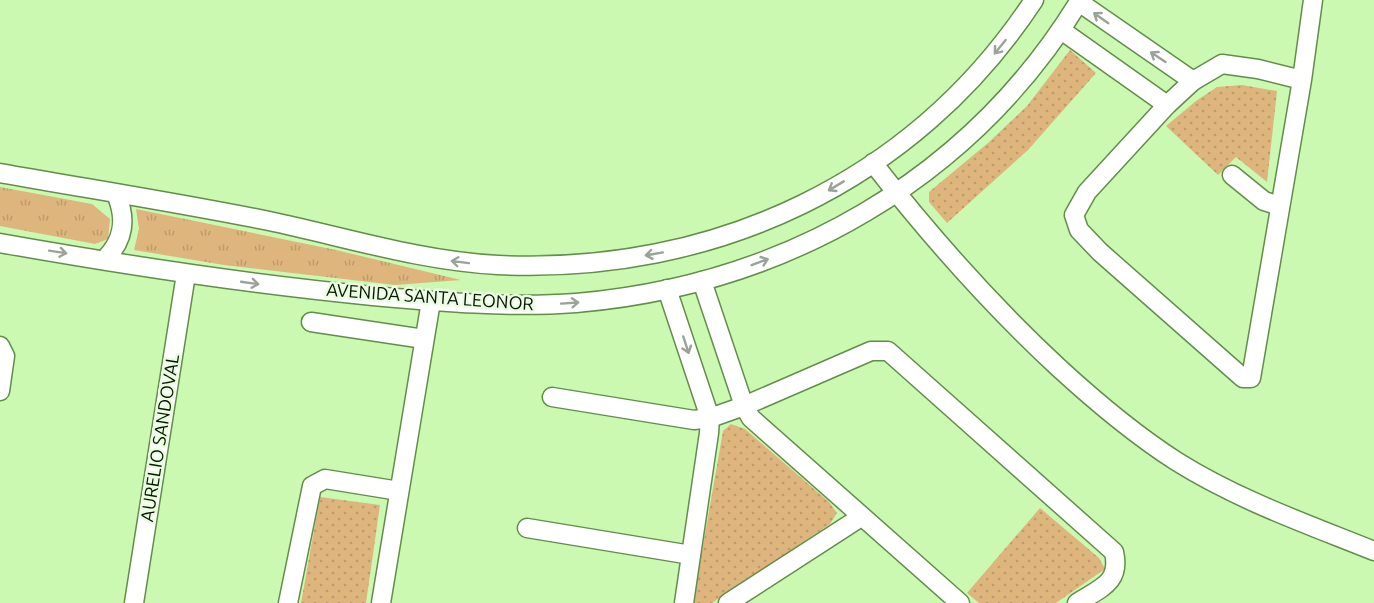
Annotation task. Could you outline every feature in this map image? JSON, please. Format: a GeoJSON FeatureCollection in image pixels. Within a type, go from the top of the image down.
{"type":"FeatureCollection","features":[{"type":"Feature","properties":{"kind":"street","name":"AVENIDA SANTA LEONOR"},"geometry":{"type":"LineString","coordinates":[[0,173],[178,203],[425,257],[490,264],[540,265],[621,259],[696,245],[729,236],[793,209],[873,163],[936,114],[961,90],[1007,38],[1034,0]]}},
{"type":"Feature","properties":{"kind":"street"},"geometry":{"type":"LineString","coordinates":[[1302,80],[1258,69],[1222,64],[1193,81],[1167,105],[1087,192],[1074,215],[1079,230],[1100,252],[1243,378],[1251,378],[1302,80],[1313,0]]}},
{"type":"Feature","properties":{"kind":"street","name":"AVENIDA SANTA LEONOR"},"geometry":{"type":"LineString","coordinates":[[0,243],[186,274],[321,291],[431,301],[484,304],[565,303],[668,289],[758,264],[843,226],[897,194],[949,154],[1021,82],[1061,30],[1079,1]]}},
{"type":"Feature","properties":{"kind":"street"},"geometry":{"type":"LineString","coordinates":[[1079,1],[1193,81]]}},
{"type":"Feature","properties":{"kind":"street"},"geometry":{"type":"LineString","coordinates":[[1061,30],[1167,105]]}},
{"type":"Feature","properties":{"kind":"street"},"geometry":{"type":"LineString","coordinates":[[873,163],[961,268],[1014,324],[1080,387],[1142,438],[1176,461],[1236,494],[1374,551]]}},
{"type":"Feature","properties":{"kind":"street"},"geometry":{"type":"LineString","coordinates":[[1232,175],[1264,201],[1280,206]]}},
{"type":"Feature","properties":{"kind":"street"},"geometry":{"type":"LineString","coordinates":[[104,260],[113,252],[122,230],[123,217],[116,194]]}},
{"type":"Feature","properties":{"kind":"street","name":"AURELIO SANDOVAL"},"geometry":{"type":"LineString","coordinates":[[134,603],[186,274]]}},
{"type":"Feature","properties":{"kind":"street"},"geometry":{"type":"LineString","coordinates":[[702,281],[744,406],[751,418],[960,603]]}},
{"type":"Feature","properties":{"kind":"street"},"geometry":{"type":"LineString","coordinates":[[668,289],[710,418],[684,603]]}},
{"type":"Feature","properties":{"kind":"street"},"geometry":{"type":"LineString","coordinates":[[381,603],[431,301]]}},
{"type":"Feature","properties":{"kind":"street"},"geometry":{"type":"LineString","coordinates":[[310,322],[424,339]]}},
{"type":"Feature","properties":{"kind":"street"},"geometry":{"type":"LineString","coordinates":[[0,346],[4,356],[0,391]]}},
{"type":"Feature","properties":{"kind":"street"},"geometry":{"type":"LineString","coordinates":[[552,397],[694,420],[710,418],[744,406],[871,351],[888,351],[1114,552],[1117,566],[1111,581],[1077,603]]}},
{"type":"Feature","properties":{"kind":"street"},"geometry":{"type":"LineString","coordinates":[[288,603],[312,486],[325,479],[399,491]]}},
{"type":"Feature","properties":{"kind":"street"},"geometry":{"type":"LineString","coordinates":[[728,603],[861,517]]}},
{"type":"Feature","properties":{"kind":"street"},"geometry":{"type":"LineString","coordinates":[[526,528],[691,555]]}},
{"type":"Feature","properties":{"kind":"green space"},"geometry":{"type":"Polygon","coordinates":[[[1070,50],[1096,73],[1028,150],[947,223],[929,202],[929,192],[988,143],[1027,106],[1070,50]]]}},
{"type":"Feature","properties":{"kind":"green space"},"geometry":{"type":"Polygon","coordinates":[[[1242,85],[1277,91],[1267,182],[1236,157],[1218,175],[1166,126],[1217,87],[1242,85]]]}},
{"type":"Feature","properties":{"kind":"green space"},"geometry":{"type":"Polygon","coordinates":[[[0,187],[92,204],[110,219],[108,239],[95,244],[0,226],[0,187]]]}},
{"type":"Feature","properties":{"kind":"green space"},"geometry":{"type":"Polygon","coordinates":[[[136,209],[336,250],[461,280],[395,285],[224,265],[134,250],[139,229],[136,209]]]}},
{"type":"Feature","properties":{"kind":"green space"},"geometry":{"type":"Polygon","coordinates":[[[731,424],[745,429],[829,502],[837,513],[830,524],[712,603],[693,603],[723,431],[731,424]]]}},
{"type":"Feature","properties":{"kind":"green space"},"geometry":{"type":"Polygon","coordinates":[[[320,497],[380,505],[366,603],[301,603],[320,497]]]}},
{"type":"Feature","properties":{"kind":"green space"},"geometry":{"type":"Polygon","coordinates":[[[1040,508],[1099,558],[1105,569],[1056,603],[979,603],[967,593],[1040,508]]]}}]}
